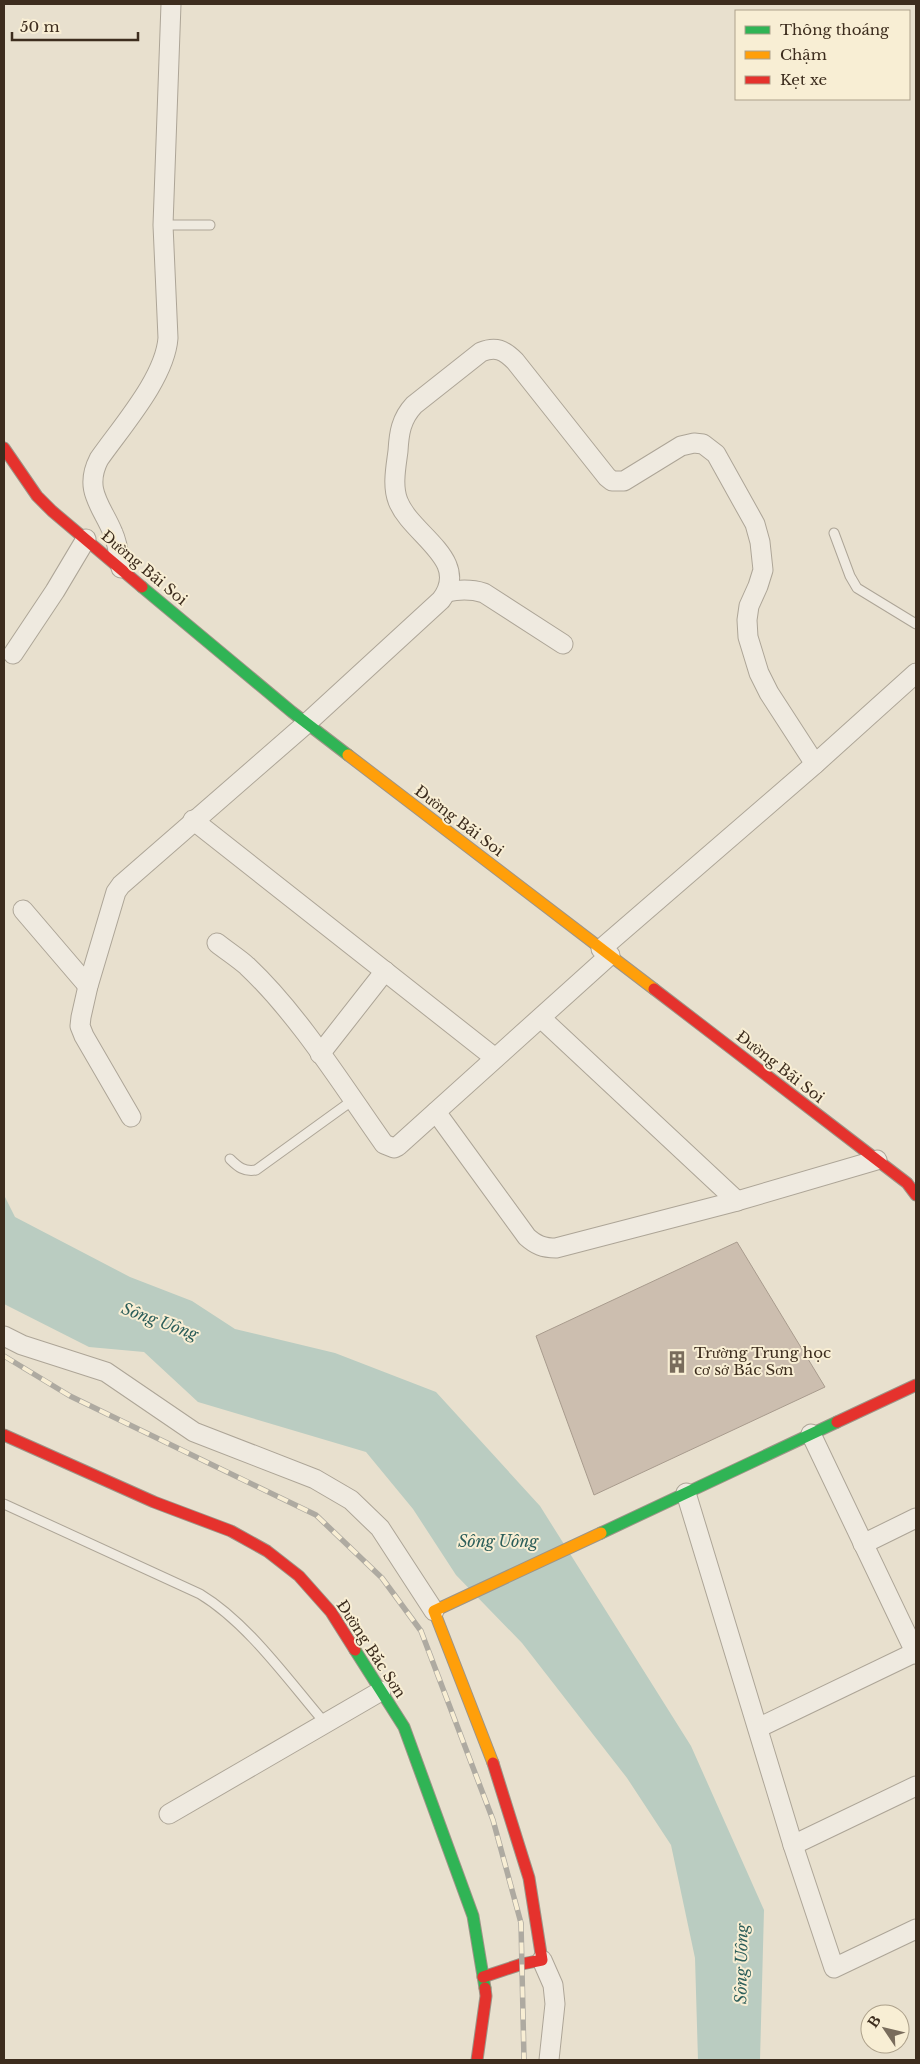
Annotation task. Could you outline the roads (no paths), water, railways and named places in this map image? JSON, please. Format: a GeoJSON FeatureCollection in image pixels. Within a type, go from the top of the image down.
{"type":"FeatureCollection","features":[{"type":"Feature","properties":{"kind":"main road","name":"Đường Bãi Soi"},"geometry":{"type":"LineString","coordinates":[[4,448],[52,512],[307,723],[907,1183],[916,1195]]}},
{"type":"Feature","properties":{"kind":"main road"},"geometry":{"type":"LineString","coordinates":[[483,1977],[522,1964],[542,1960],[529,1878],[494,1765],[440,1608],[916,1385]]}},
{"type":"Feature","properties":{"kind":"main road","name":"Đường Bắc Sơn"},"geometry":{"type":"LineString","coordinates":[[4,1435],[146,1498],[231,1531],[266,1551],[299,1576],[331,1612],[404,1727],[473,1916],[486,1996],[477,2060]]}},
{"type":"Feature","properties":{"kind":"street"},"geometry":{"type":"LineString","coordinates":[[122,568],[114,533],[96,500],[92,479],[99,459],[155,378],[167,352],[164,224],[171,4]]}},
{"type":"Feature","properties":{"kind":"street"},"geometry":{"type":"LineString","coordinates":[[131,1116],[80,1026],[88,986],[116,892],[121,885],[193,820],[307,723],[441,600],[447,592],[451,576],[446,561],[403,512],[397,501],[395,490],[399,432],[406,413],[414,405],[481,352],[491,348],[499,349],[515,361],[612,481],[624,481],[687,444],[703,444],[716,454],[755,524],[760,542],[762,577],[749,606],[747,620],[753,654],[769,693],[815,764]]}},
{"type":"Feature","properties":{"kind":"street"},"geometry":{"type":"LineString","coordinates":[[13,654],[86,539]]}},
{"type":"Feature","properties":{"kind":"street"},"geometry":{"type":"LineString","coordinates":[[447,592],[460,589],[484,593],[563,644]]}},
{"type":"Feature","properties":{"kind":"street"},"geometry":{"type":"LineString","coordinates":[[217,943],[245,964],[262,981],[320,1054],[384,1144],[389,1147],[398,1146],[540,1018],[606,952],[916,673]]}},
{"type":"Feature","properties":{"kind":"street"},"geometry":{"type":"LineString","coordinates":[[193,820],[495,1058]]}},
{"type":"Feature","properties":{"kind":"street"},"geometry":{"type":"LineString","coordinates":[[23,910],[88,986]]}},
{"type":"Feature","properties":{"kind":"street"},"geometry":{"type":"LineString","coordinates":[[320,1054],[385,971]]}},
{"type":"Feature","properties":{"kind":"street"},"geometry":{"type":"LineString","coordinates":[[540,1018],[737,1201]]}},
{"type":"Feature","properties":{"kind":"street"},"geometry":{"type":"LineString","coordinates":[[436,1112],[527,1237],[535,1244],[545,1248],[556,1248],[737,1201],[877,1160]]}},
{"type":"Feature","properties":{"kind":"street"},"geometry":{"type":"LineString","coordinates":[[4,1336],[22,1345],[106,1372],[194,1432],[315,1478],[350,1500],[380,1528],[440,1608]]}},
{"type":"Feature","properties":{"kind":"street"},"geometry":{"type":"LineString","coordinates":[[758,1728],[916,1653],[811,1434]]}},
{"type":"Feature","properties":{"kind":"street"},"geometry":{"type":"LineString","coordinates":[[686,1493],[792,1845],[834,1968],[916,1929]]}},
{"type":"Feature","properties":{"kind":"street"},"geometry":{"type":"LineString","coordinates":[[864,1544],[916,1518]]}},
{"type":"Feature","properties":{"kind":"street"},"geometry":{"type":"LineString","coordinates":[[169,1814],[380,1691]]}},
{"type":"Feature","properties":{"kind":"street"},"geometry":{"type":"LineString","coordinates":[[792,1845],[916,1786]]}},
{"type":"Feature","properties":{"kind":"street"},"geometry":{"type":"LineString","coordinates":[[542,1960],[553,1986],[555,2004],[549,2060]]}},
{"type":"Feature","properties":{"kind":"lane"},"geometry":{"type":"LineString","coordinates":[[164,224],[210,225]]}},
{"type":"Feature","properties":{"kind":"lane"},"geometry":{"type":"LineString","coordinates":[[834,533],[850,576],[857,588],[916,624]]}},
{"type":"Feature","properties":{"kind":"lane"},"geometry":{"type":"LineString","coordinates":[[230,1159],[243,1170],[256,1170],[353,1100]]}},
{"type":"Feature","properties":{"kind":"lane"},"geometry":{"type":"LineString","coordinates":[[4,1504],[200,1594],[219,1605],[236,1620],[325,1723]]}},
{"type":"Feature","properties":{"kind":"water","name":"Sông Uông"},"geometry":{"type":"Polygon","coordinates":[[[4,1195],[15,1217],[130,1277],[192,1301],[235,1329],[335,1353],[436,1392],[540,1506],[691,1746],[764,1910],[760,2060],[698,2060],[695,1958],[671,1845],[627,1778],[522,1643],[456,1575],[413,1509],[366,1452],[198,1402],[144,1352],[89,1347],[4,1304],[4,1195]]]}},
{"type":"Feature","properties":{"kind":"railway"},"geometry":{"type":"LineString","coordinates":[[4,1356],[70,1396],[316,1515],[382,1578],[421,1631],[493,1820],[521,1923],[524,2060]]}},
{"type":"Feature","properties":{"kind":"place","name":"Trường Trung học cơ sở Bắc Sơn"},"geometry":{"type":"Point","coordinates":[677,1362]}}]}
